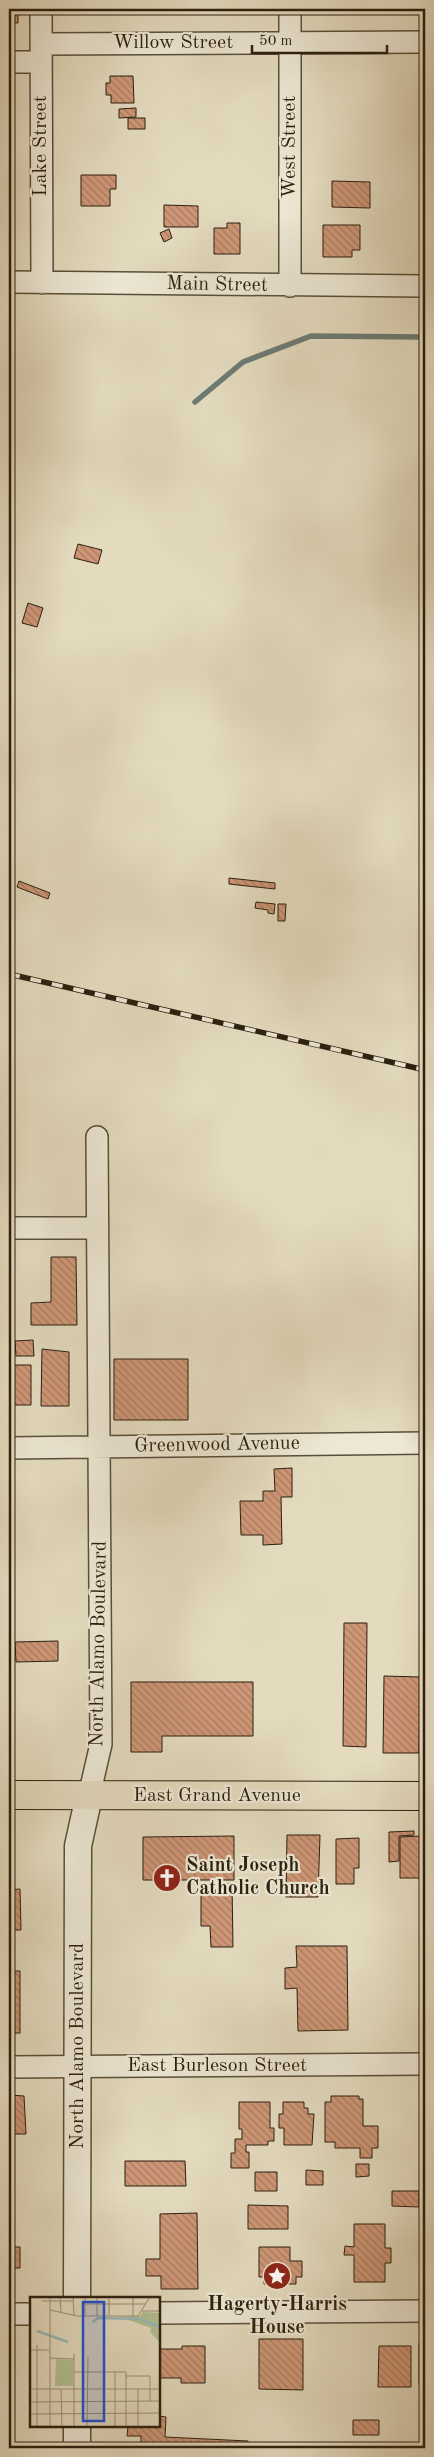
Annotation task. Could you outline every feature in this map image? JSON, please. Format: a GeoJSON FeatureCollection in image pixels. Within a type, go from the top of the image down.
{"type":"FeatureCollection","features":[{"type":"Feature","properties":{"kind":"highway","name":"East Grand Avenue"},"geometry":{"type":"LineString","coordinates":[[9,1795],[425,1796]]}},
{"type":"Feature","properties":{"kind":"street","name":"Lake Street"},"geometry":{"type":"LineString","coordinates":[[41,9],[42,283]]}},
{"type":"Feature","properties":{"kind":"street","name":"West Street"},"geometry":{"type":"LineString","coordinates":[[290,9],[290,286]]}},
{"type":"Feature","properties":{"kind":"street","name":"Willow Street"},"geometry":{"type":"LineString","coordinates":[[9,62],[41,53],[291,42],[425,42]]}},
{"type":"Feature","properties":{"kind":"street","name":"Main Street"},"geometry":{"type":"LineString","coordinates":[[9,282],[425,286]]}},
{"type":"Feature","properties":{"kind":"street","name":"North Alamo Boulevard"},"geometry":{"type":"LineString","coordinates":[[77,2297],[78,1846],[101,1744],[97,1137]]}},
{"type":"Feature","properties":{"kind":"street"},"geometry":{"type":"LineString","coordinates":[[9,1228],[97,1228]]}},
{"type":"Feature","properties":{"kind":"street","name":"Greenwood Avenue"},"geometry":{"type":"LineString","coordinates":[[9,1448],[425,1443]]}},
{"type":"Feature","properties":{"kind":"street","name":"East Burleson Street"},"geometry":{"type":"LineString","coordinates":[[9,2067],[425,2064]]}},
{"type":"Feature","properties":{"kind":"street"},"geometry":{"type":"LineString","coordinates":[[160,2313],[425,2311]]}},
{"type":"Feature","properties":{"kind":"street"},"geometry":{"type":"LineString","coordinates":[[9,2314],[30,2314]]}},
{"type":"Feature","properties":{"kind":"street"},"geometry":{"type":"LineString","coordinates":[[77,2427],[77,2448]]}},
{"type":"Feature","properties":{"kind":"building"},"geometry":{"type":"Polygon","coordinates":[[[9,9],[18,9],[18,23],[9,23],[9,9]]]}},
{"type":"Feature","properties":{"kind":"building"},"geometry":{"type":"Polygon","coordinates":[[[98,9],[136,9],[136,10],[98,11],[98,9]]]}},
{"type":"Feature","properties":{"kind":"building"},"geometry":{"type":"Polygon","coordinates":[[[110,76],[133,76],[134,103],[111,103],[111,95],[106,95],[106,83],[110,83],[110,76]]]}},
{"type":"Feature","properties":{"kind":"building"},"geometry":{"type":"Polygon","coordinates":[[[136,108],[136,117],[119,118],[119,109],[136,108]]]}},
{"type":"Feature","properties":{"kind":"building"},"geometry":{"type":"Polygon","coordinates":[[[128,118],[145,118],[145,129],[128,129],[128,118]]]}},
{"type":"Feature","properties":{"kind":"building"},"geometry":{"type":"Polygon","coordinates":[[[81,175],[116,175],[116,189],[110,189],[110,206],[81,206],[81,175]]]}},
{"type":"Feature","properties":{"kind":"building"},"geometry":{"type":"Polygon","coordinates":[[[332,181],[370,182],[370,208],[332,207],[332,181]]]}},
{"type":"Feature","properties":{"kind":"building"},"geometry":{"type":"Polygon","coordinates":[[[164,205],[198,206],[198,227],[164,227],[164,205]]]}},
{"type":"Feature","properties":{"kind":"building"},"geometry":{"type":"Polygon","coordinates":[[[227,223],[240,223],[240,254],[214,254],[214,228],[227,228],[227,223]]]}},
{"type":"Feature","properties":{"kind":"building"},"geometry":{"type":"Polygon","coordinates":[[[323,225],[360,225],[360,250],[352,250],[352,257],[323,257],[323,225]]]}},
{"type":"Feature","properties":{"kind":"building"},"geometry":{"type":"Polygon","coordinates":[[[169,229],[172,238],[164,242],[160,233],[169,229]]]}},
{"type":"Feature","properties":{"kind":"building"},"geometry":{"type":"Polygon","coordinates":[[[9,243],[14,243],[14,257],[9,257],[9,243]]]}},
{"type":"Feature","properties":{"kind":"building"},"geometry":{"type":"Polygon","coordinates":[[[78,544],[102,550],[98,564],[74,558],[78,544]]]}},
{"type":"Feature","properties":{"kind":"building"},"geometry":{"type":"Polygon","coordinates":[[[28,603],[43,608],[37,627],[22,623],[28,603]]]}},
{"type":"Feature","properties":{"kind":"building"},"geometry":{"type":"Polygon","coordinates":[[[229,878],[275,883],[275,889],[229,884],[229,878]]]}},
{"type":"Feature","properties":{"kind":"building"},"geometry":{"type":"Polygon","coordinates":[[[19,881],[50,893],[48,899],[17,887],[19,881]]]}},
{"type":"Feature","properties":{"kind":"building"},"geometry":{"type":"Polygon","coordinates":[[[256,902],[275,904],[274,914],[268,913],[268,910],[255,908],[256,902]]]}},
{"type":"Feature","properties":{"kind":"building"},"geometry":{"type":"Polygon","coordinates":[[[278,904],[286,904],[285,921],[278,921],[278,904]]]}},
{"type":"Feature","properties":{"kind":"building"},"geometry":{"type":"Polygon","coordinates":[[[51,1257],[76,1257],[77,1325],[31,1325],[31,1303],[51,1302],[51,1257]]]}},
{"type":"Feature","properties":{"kind":"building"},"geometry":{"type":"Polygon","coordinates":[[[33,1340],[34,1356],[16,1356],[15,1341],[33,1340]]]}},
{"type":"Feature","properties":{"kind":"building"},"geometry":{"type":"Polygon","coordinates":[[[42,1349],[69,1352],[69,1406],[41,1406],[42,1349]]]}},
{"type":"Feature","properties":{"kind":"building"},"geometry":{"type":"Polygon","coordinates":[[[114,1359],[188,1359],[188,1420],[114,1420],[114,1359]]]}},
{"type":"Feature","properties":{"kind":"building"},"geometry":{"type":"Polygon","coordinates":[[[9,1365],[31,1365],[31,1405],[9,1405],[9,1365]]]}},
{"type":"Feature","properties":{"kind":"building"},"geometry":{"type":"Polygon","coordinates":[[[292,1468],[292,1497],[281,1497],[282,1544],[263,1545],[263,1535],[241,1535],[240,1501],[263,1501],[263,1491],[275,1491],[274,1469],[292,1468]]]}},
{"type":"Feature","properties":{"kind":"building"},"geometry":{"type":"Polygon","coordinates":[[[344,1623],[367,1623],[366,1747],[343,1746],[344,1623]]]}},
{"type":"Feature","properties":{"kind":"building"},"geometry":{"type":"Polygon","coordinates":[[[58,1641],[58,1661],[16,1662],[15,1642],[58,1641]]]}},
{"type":"Feature","properties":{"kind":"building"},"geometry":{"type":"Polygon","coordinates":[[[384,1676],[420,1677],[419,1753],[383,1753],[384,1676]]]}},
{"type":"Feature","properties":{"kind":"building"},"geometry":{"type":"Polygon","coordinates":[[[131,1682],[253,1682],[253,1736],[162,1736],[162,1752],[131,1752],[131,1682]]]}},
{"type":"Feature","properties":{"kind":"building"},"geometry":{"type":"Polygon","coordinates":[[[414,1831],[414,1835],[399,1836],[399,1861],[389,1862],[389,1832],[414,1831]]]}},
{"type":"Feature","properties":{"kind":"building"},"geometry":{"type":"Polygon","coordinates":[[[287,1835],[320,1835],[318,1897],[286,1897],[287,1835]]]}},
{"type":"Feature","properties":{"kind":"building"},"geometry":{"type":"Polygon","coordinates":[[[234,1836],[234,1880],[143,1880],[143,1837],[234,1836]]]}},
{"type":"Feature","properties":{"kind":"building"},"geometry":{"type":"Polygon","coordinates":[[[421,1836],[422,1878],[400,1878],[400,1837],[421,1836]]]}},
{"type":"Feature","properties":{"kind":"building"},"geometry":{"type":"Polygon","coordinates":[[[359,1838],[359,1868],[354,1868],[354,1884],[336,1884],[336,1839],[359,1838]]]}},
{"type":"Feature","properties":{"kind":"building"},"geometry":{"type":"Polygon","coordinates":[[[201,1884],[232,1884],[233,1947],[211,1947],[210,1926],[201,1926],[201,1884]]]}},
{"type":"Feature","properties":{"kind":"building"},"geometry":{"type":"Polygon","coordinates":[[[20,1889],[21,1930],[14,1930],[14,1944],[9,1944],[9,1890],[20,1889]]]}},
{"type":"Feature","properties":{"kind":"building"},"geometry":{"type":"Polygon","coordinates":[[[296,1946],[347,1946],[348,2030],[298,2031],[297,1988],[285,1989],[285,1968],[297,1967],[296,1946]]]}},
{"type":"Feature","properties":{"kind":"building"},"geometry":{"type":"Polygon","coordinates":[[[9,1971],[20,1971],[20,2033],[9,2033],[9,1971]]]}},
{"type":"Feature","properties":{"kind":"building"},"geometry":{"type":"Polygon","coordinates":[[[9,2095],[24,2096],[26,2134],[9,2134],[9,2095]]]}},
{"type":"Feature","properties":{"kind":"building"},"geometry":{"type":"Polygon","coordinates":[[[331,2096],[359,2096],[359,2099],[363,2099],[363,2126],[378,2126],[378,2148],[372,2148],[372,2158],[360,2158],[360,2148],[335,2148],[335,2142],[325,2142],[325,2102],[331,2102],[331,2096]]]}},
{"type":"Feature","properties":{"kind":"building"},"geometry":{"type":"Polygon","coordinates":[[[239,2102],[270,2102],[270,2128],[274,2128],[274,2141],[268,2141],[268,2145],[246,2145],[246,2152],[249,2152],[249,2168],[231,2168],[231,2153],[235,2153],[235,2139],[242,2139],[242,2129],[239,2129],[239,2102]]]}},
{"type":"Feature","properties":{"kind":"building"},"geometry":{"type":"Polygon","coordinates":[[[283,2102],[304,2102],[304,2108],[308,2108],[308,2114],[314,2114],[312,2145],[284,2145],[284,2128],[279,2128],[279,2114],[283,2114],[283,2102]]]}},
{"type":"Feature","properties":{"kind":"building"},"geometry":{"type":"Polygon","coordinates":[[[125,2161],[185,2161],[186,2186],[125,2186],[125,2161]]]}},
{"type":"Feature","properties":{"kind":"building"},"geometry":{"type":"Polygon","coordinates":[[[356,2164],[369,2164],[369,2176],[356,2177],[356,2164]]]}},
{"type":"Feature","properties":{"kind":"building"},"geometry":{"type":"Polygon","coordinates":[[[306,2170],[323,2171],[323,2185],[306,2185],[306,2170]]]}},
{"type":"Feature","properties":{"kind":"building"},"geometry":{"type":"Polygon","coordinates":[[[255,2172],[277,2172],[277,2191],[255,2191],[255,2172]]]}},
{"type":"Feature","properties":{"kind":"building"},"geometry":{"type":"Polygon","coordinates":[[[392,2191],[419,2191],[419,2207],[392,2206],[392,2191]]]}},
{"type":"Feature","properties":{"kind":"building"},"geometry":{"type":"Polygon","coordinates":[[[248,2205],[288,2206],[288,2229],[248,2229],[248,2205]]]}},
{"type":"Feature","properties":{"kind":"building"},"geometry":{"type":"Polygon","coordinates":[[[197,2213],[198,2289],[161,2289],[161,2276],[146,2276],[146,2259],[160,2259],[160,2214],[197,2213]]]}},
{"type":"Feature","properties":{"kind":"building"},"geometry":{"type":"Polygon","coordinates":[[[354,2224],[385,2224],[385,2248],[391,2248],[391,2263],[385,2263],[385,2282],[354,2282],[354,2255],[344,2255],[345,2246],[354,2247],[354,2224]]]}},
{"type":"Feature","properties":{"kind":"building"},"geometry":{"type":"Polygon","coordinates":[[[424,2227],[425,2227],[425,2273],[424,2227]]]}},
{"type":"Feature","properties":{"kind":"building"},"geometry":{"type":"Polygon","coordinates":[[[9,2247],[20,2247],[20,2268],[14,2268],[14,2275],[9,2275],[9,2247]]]}},
{"type":"Feature","properties":{"kind":"building"},"geometry":{"type":"Polygon","coordinates":[[[259,2247],[290,2247],[290,2261],[302,2261],[302,2277],[296,2277],[296,2284],[264,2284],[264,2277],[259,2277],[259,2247]]]}},
{"type":"Feature","properties":{"kind":"building"},"geometry":{"type":"Polygon","coordinates":[[[259,2339],[303,2339],[303,2390],[259,2389],[259,2339]]]}},
{"type":"Feature","properties":{"kind":"building"},"geometry":{"type":"Polygon","coordinates":[[[419,2343],[425,2343],[425,2384],[419,2384],[419,2343]]]}},
{"type":"Feature","properties":{"kind":"building"},"geometry":{"type":"Polygon","coordinates":[[[182,2346],[205,2346],[205,2383],[181,2383],[181,2378],[160,2378],[160,2349],[182,2349],[182,2346]]]}},
{"type":"Feature","properties":{"kind":"building"},"geometry":{"type":"Polygon","coordinates":[[[379,2346],[411,2346],[411,2387],[378,2387],[379,2346]]]}},
{"type":"Feature","properties":{"kind":"building"},"geometry":{"type":"Polygon","coordinates":[[[160,2416],[166,2417],[165,2437],[248,2441],[248,2448],[141,2448],[141,2436],[127,2436],[128,2427],[160,2427],[160,2416]]]}},
{"type":"Feature","properties":{"kind":"building"},"geometry":{"type":"Polygon","coordinates":[[[353,2420],[379,2420],[379,2435],[353,2435],[353,2420]]]}},
{"type":"Feature","properties":{"kind":"waterway"},"geometry":{"type":"LineString","coordinates":[[195,402],[243,362],[311,336],[425,337]]}},
{"type":"Feature","properties":{"kind":"railway"},"geometry":{"type":"LineString","coordinates":[[9,974],[425,1070]]}},
{"type":"Feature","properties":{"kind":"place","name":"Saint Joseph Catholic Church"},"geometry":{"type":"Point","coordinates":[167,1878]}},
{"type":"Feature","properties":{"kind":"place","name":"Hagerty-Harris House"},"geometry":{"type":"Point","coordinates":[277,2276]}}]}
